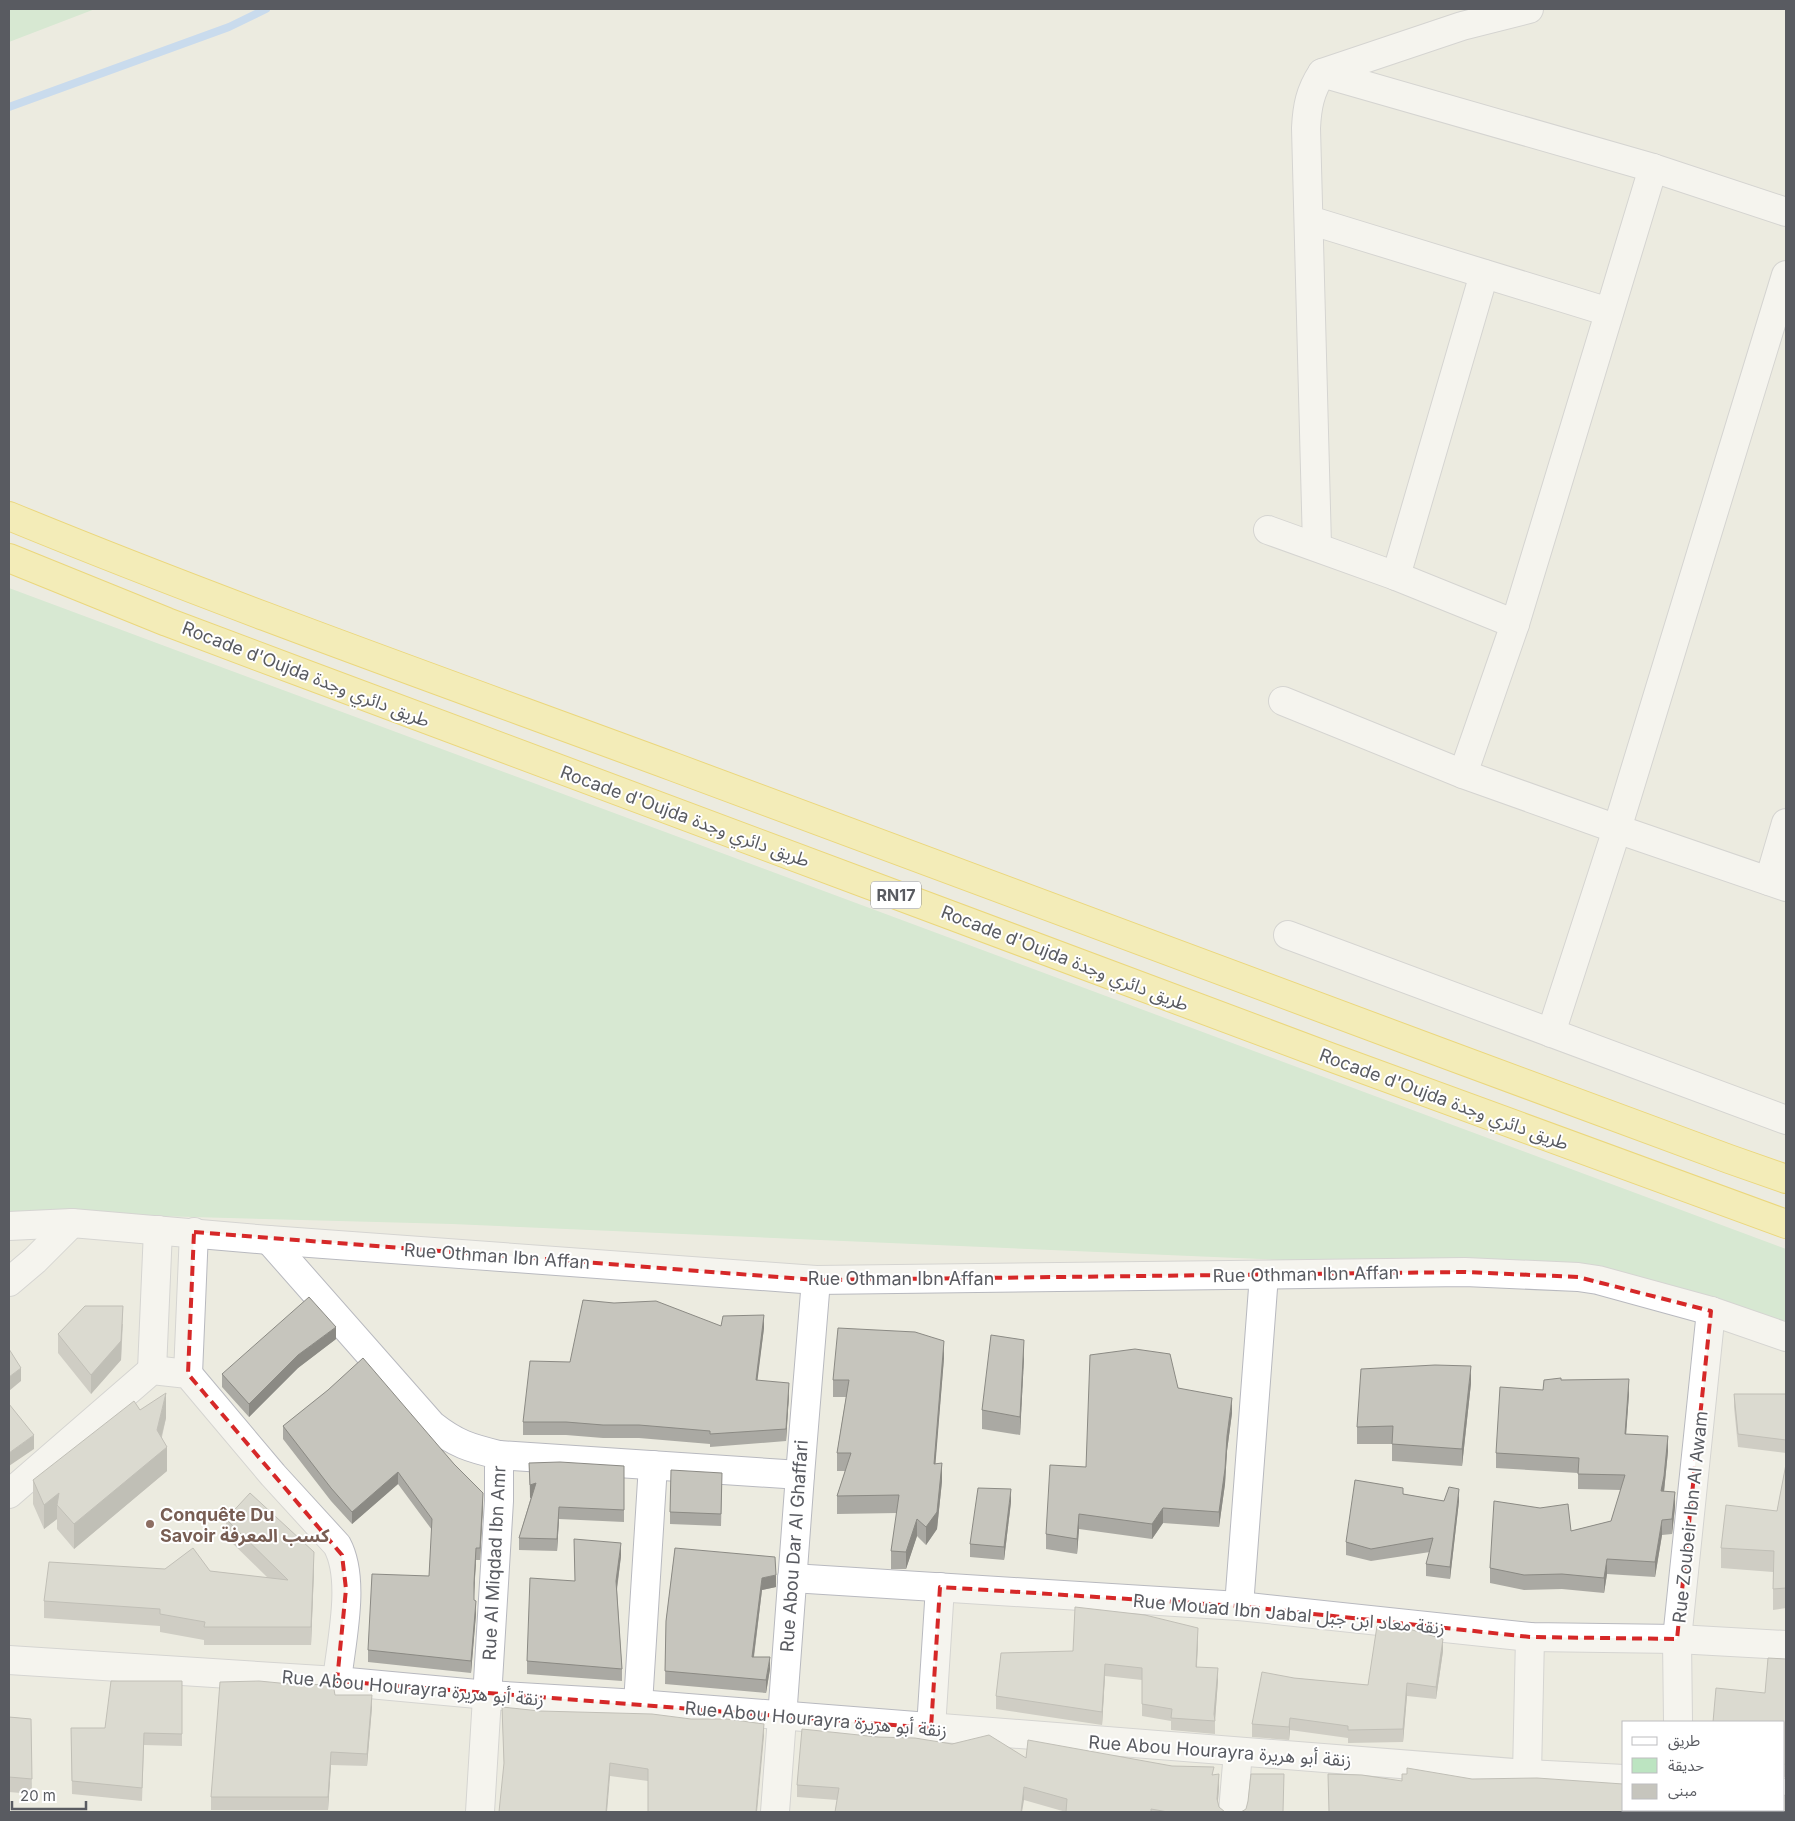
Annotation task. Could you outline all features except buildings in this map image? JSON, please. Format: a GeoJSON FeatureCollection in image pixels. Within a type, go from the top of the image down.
{"type":"FeatureCollection","features":[{"type":"Feature","properties":{"kind":"highway","name":"RN17"},"geometry":{"type":"LineString","coordinates":[[9,516],[90,549],[1367,1026],[1729,1160],[1786,1179]]}},
{"type":"Feature","properties":{"kind":"highway","name":"Rocade d'Oujda طريق دائري وجدة"},"geometry":{"type":"LineString","coordinates":[[9,558],[167,622],[319,679],[1339,1061],[1786,1224]]}},
{"type":"Feature","properties":{"kind":"street"},"geometry":{"type":"LineString","coordinates":[[1317,546],[1307,110],[1310,94],[1322,73],[1462,26],[1529,9]]}},
{"type":"Feature","properties":{"kind":"street"},"geometry":{"type":"LineString","coordinates":[[1322,73],[1653,168],[1786,212]]}},
{"type":"Feature","properties":{"kind":"street"},"geometry":{"type":"LineString","coordinates":[[1463,774],[1515,624],[1653,168]]}},
{"type":"Feature","properties":{"kind":"street"},"geometry":{"type":"LineString","coordinates":[[1309,220],[1609,312]]}},
{"type":"Feature","properties":{"kind":"street"},"geometry":{"type":"LineString","coordinates":[[1396,576],[1484,274]]}},
{"type":"Feature","properties":{"kind":"street"},"geometry":{"type":"LineString","coordinates":[[1551,1033],[1617,829],[1786,275]]}},
{"type":"Feature","properties":{"kind":"street"},"geometry":{"type":"LineString","coordinates":[[1268,530],[1317,546],[1396,576],[1515,624]]}},
{"type":"Feature","properties":{"kind":"street"},"geometry":{"type":"LineString","coordinates":[[1283,701],[1463,774],[1777,884],[1786,824]]}},
{"type":"Feature","properties":{"kind":"street"},"geometry":{"type":"LineString","coordinates":[[1288,935],[1786,1120]]}},
{"type":"Feature","properties":{"kind":"street"},"geometry":{"type":"LineString","coordinates":[[9,1282],[72,1223]]}},
{"type":"Feature","properties":{"kind":"street","name":"Rue Othman Ibn Affan"},"geometry":{"type":"LineString","coordinates":[[9,1226],[72,1223],[194,1232],[269,1240],[816,1280],[1466,1272],[1578,1277],[1620,1285],[1711,1311],[1786,1336]]}},
{"type":"Feature","properties":{"kind":"street"},"geometry":{"type":"LineString","coordinates":[[9,1494],[152,1370],[158,1230]]}},
{"type":"Feature","properties":{"kind":"street"},"geometry":{"type":"LineString","coordinates":[[194,1232],[188,1374],[273,1475],[337,1545],[342,1555],[346,1589],[337,1681]]}},
{"type":"Feature","properties":{"kind":"street","name":"Rue Al Miqdad Ibn Amr"},"geometry":{"type":"LineString","coordinates":[[269,1240],[432,1425],[454,1441],[470,1448],[499,1455],[499,1501],[480,1812]]}},
{"type":"Feature","properties":{"kind":"street"},"geometry":{"type":"LineString","coordinates":[[1239,1606],[1264,1275]]}},
{"type":"Feature","properties":{"kind":"street","name":"Rue Abou Dar Al Ghaffari"},"geometry":{"type":"LineString","coordinates":[[775,1812],[816,1280]]}},
{"type":"Feature","properties":{"kind":"street","name":"Rue Zoubeir Ibn Al Awam"},"geometry":{"type":"LineString","coordinates":[[1678,1721],[1677,1639],[1711,1311]]}},
{"type":"Feature","properties":{"kind":"street"},"geometry":{"type":"LineString","coordinates":[[152,1370],[188,1374]]}},
{"type":"Feature","properties":{"kind":"street"},"geometry":{"type":"LineString","coordinates":[[499,1455],[800,1475]]}},
{"type":"Feature","properties":{"kind":"street"},"geometry":{"type":"LineString","coordinates":[[638,1704],[653,1465]]}},
{"type":"Feature","properties":{"kind":"street","name":"Rue Mouad Ibn Jabal زنقة معاد ابن جبل"},"geometry":{"type":"LineString","coordinates":[[792,1578],[1239,1606],[1530,1638],[1677,1639],[1786,1645]]}},
{"type":"Feature","properties":{"kind":"street"},"geometry":{"type":"LineString","coordinates":[[931,1728],[940,1587]]}},
{"type":"Feature","properties":{"kind":"street"},"geometry":{"type":"LineString","coordinates":[[1527,1774],[1530,1638]]}},
{"type":"Feature","properties":{"kind":"street","name":"Rue Abou Hourayra زنقة أبو هريرة"},"geometry":{"type":"LineString","coordinates":[[9,1660],[337,1681],[488,1695],[638,1704],[1527,1774],[1622,1779]]}},
{"type":"Feature","properties":{"kind":"street"},"geometry":{"type":"LineString","coordinates":[[1233,1812],[1238,1752]]}},
{"type":"Feature","properties":{"kind":"highlighted area"},"geometry":{"type":"Polygon","coordinates":[[[194,1232],[816,1280],[1465,1272],[1578,1277],[1711,1311],[1677,1639],[1530,1637],[1239,1606],[940,1587],[931,1728],[337,1681],[346,1589],[342,1555],[188,1374],[194,1232]]]}},
{"type":"Feature","properties":{"kind":"green space"},"geometry":{"type":"Polygon","coordinates":[[[9,9],[95,9],[9,42],[9,9]]]}},
{"type":"Feature","properties":{"kind":"green space"},"geometry":{"type":"Polygon","coordinates":[[[9,588],[1786,1249],[1786,1336],[1585,1273],[452,1224],[9,1212],[9,588]]]}},
{"type":"Feature","properties":{"kind":"waterway"},"geometry":{"type":"LineString","coordinates":[[9,107],[229,27],[266,9]]}},
{"type":"Feature","properties":{"kind":"place","name":"Conquête Du Savoir كسب المعرفة"},"geometry":{"type":"Point","coordinates":[150,1524]}}]}
